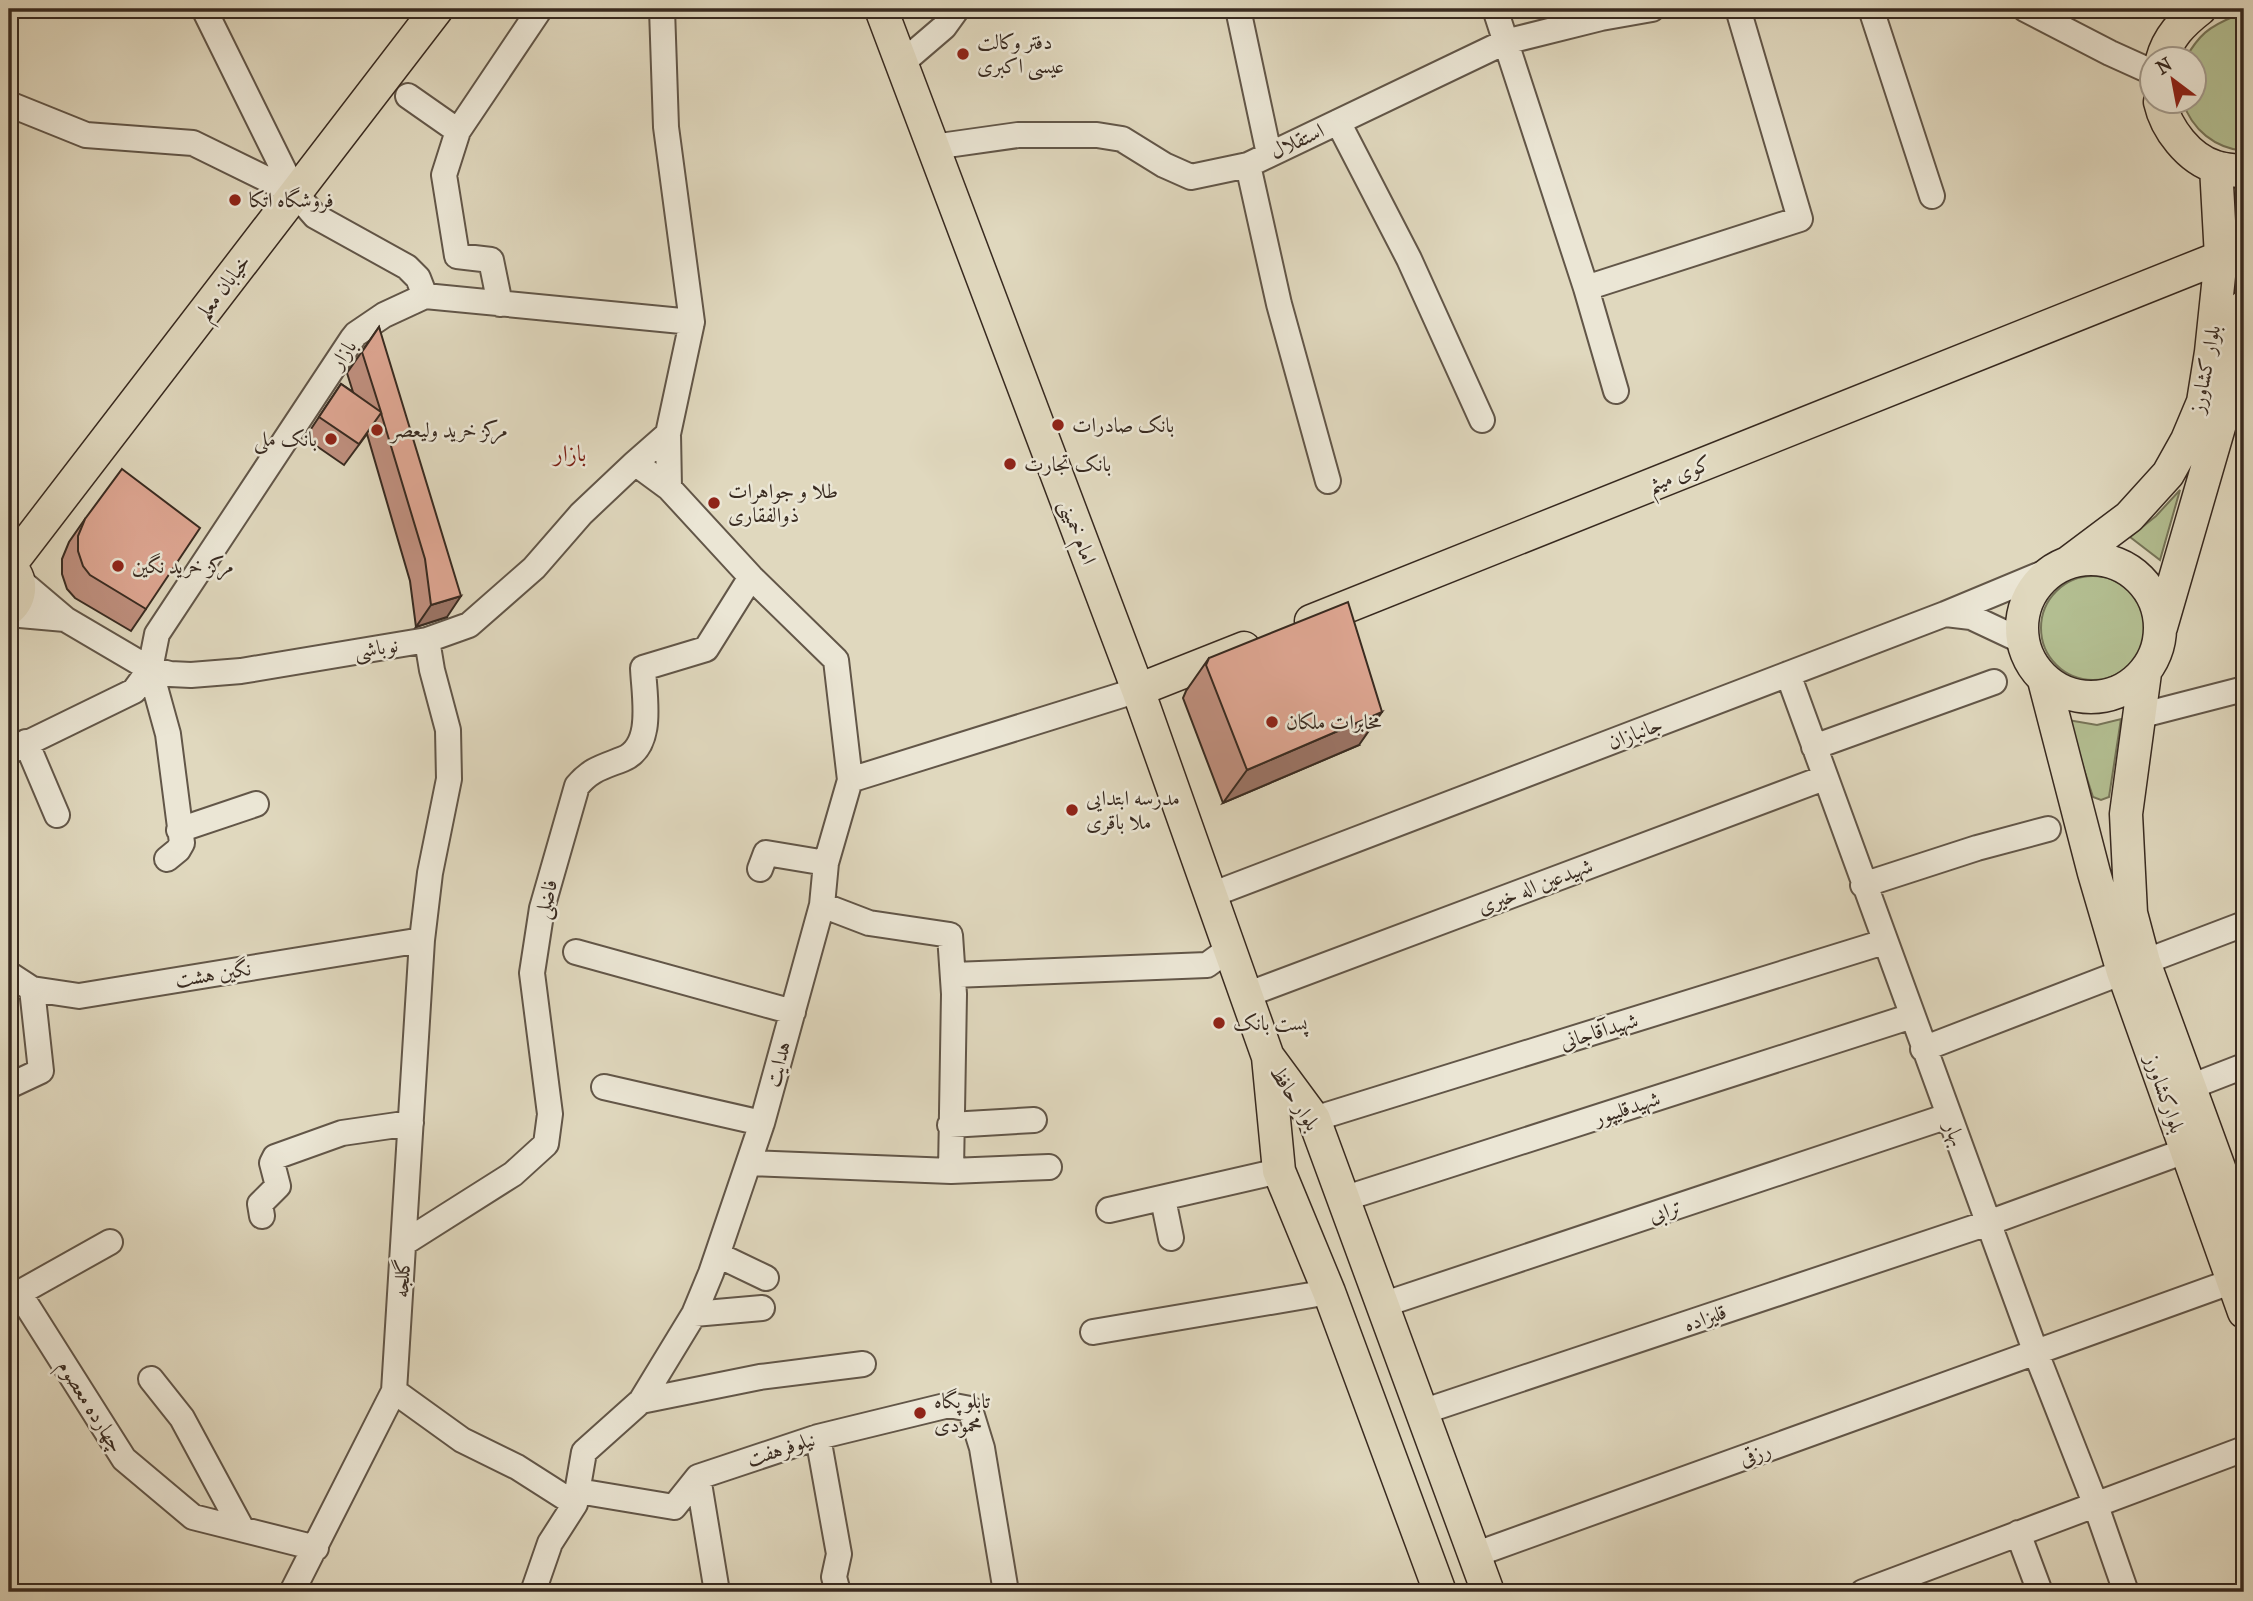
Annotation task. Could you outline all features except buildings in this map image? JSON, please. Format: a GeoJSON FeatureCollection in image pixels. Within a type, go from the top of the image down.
{"type":"FeatureCollection","features":[{"type":"Feature","properties":{"kind":"main road","name":"خیابان معلم"},"geometry":{"type":"LineString","coordinates":[[9,612],[18,597],[12,571],[437,9]]}},
{"type":"Feature","properties":{"kind":"main road","name":"امام خمینی"},"geometry":{"type":"LineString","coordinates":[[881,9],[1138,690],[1268,1057]]}},
{"type":"Feature","properties":{"kind":"main road"},"geometry":{"type":"LineString","coordinates":[[2166,46],[2191,13]]}},
{"type":"Feature","properties":{"kind":"main road"},"geometry":{"type":"LineString","coordinates":[[2166,116],[2173,133],[2194,155],[2230,169]]}},
{"type":"Feature","properties":{"kind":"main road","name":"بلوار کشاورز"},"geometry":{"type":"LineString","coordinates":[[2063,564],[2129,517],[2168,474],[2187,440],[2203,402],[2211,352],[2230,169]]}},
{"type":"Feature","properties":{"kind":"main road","name":"کوی میثم"},"geometry":{"type":"LineString","coordinates":[[1138,690],[2221,257]]}},
{"type":"Feature","properties":{"kind":"main road","name":"بلوار کشاورز"},"geometry":{"type":"LineString","coordinates":[[2161,628],[2226,403],[2244,307]]}},
{"type":"Feature","properties":{"kind":"main road"},"geometry":{"type":"LineString","coordinates":[[2091,559],[2112,562],[2132,572],[2147,587],[2157,607],[2161,628],[2157,652],[2145,673],[2128,687],[2107,696],[2085,698],[2063,692],[2044,680],[2030,662],[2022,641],[2022,619],[2028,598],[2040,580],[2063,564],[2091,559]]}},
{"type":"Feature","properties":{"kind":"main road","name":"بلوارکشاورز"},"geometry":{"type":"LineString","coordinates":[[2145,673],[2126,814],[2134,967],[2185,1151],[2244,1312]]}},
{"type":"Feature","properties":{"kind":"main road","name":"بلوارکشاورز"},"geometry":{"type":"LineString","coordinates":[[2044,680],[2094,873],[2190,1087],[2243,1229]]}},
{"type":"Feature","properties":{"kind":"main road","name":"بلوار حافظ"},"geometry":{"type":"LineString","coordinates":[[1268,1057],[1314,1119],[1488,1592]]}},
{"type":"Feature","properties":{"kind":"main road","name":"بلوار حافظ"},"geometry":{"type":"LineString","coordinates":[[1268,1057],[1279,1171],[1329,1292],[1440,1592]]}},
{"type":"Feature","properties":{"kind":"street"},"geometry":{"type":"LineString","coordinates":[[204,9],[295,194],[315,216],[407,267],[418,278],[425,296],[692,322]]}},
{"type":"Feature","properties":{"kind":"street"},"geometry":{"type":"LineString","coordinates":[[500,304],[491,260],[457,256],[444,175],[458,131],[540,9]]}},
{"type":"Feature","properties":{"kind":"street"},"geometry":{"type":"LineString","coordinates":[[662,9],[666,127],[692,322],[668,435],[669,488]]}},
{"type":"Feature","properties":{"kind":"street"},"geometry":{"type":"LineString","coordinates":[[902,63],[944,27],[957,9]]}},
{"type":"Feature","properties":{"kind":"street"},"geometry":{"type":"LineString","coordinates":[[1238,9],[1279,304],[1328,481]]}},
{"type":"Feature","properties":{"kind":"street"},"geometry":{"type":"LineString","coordinates":[[1494,9],[1586,288],[1616,391]]}},
{"type":"Feature","properties":{"kind":"street","name":"استقلال"},"geometry":{"type":"LineString","coordinates":[[933,147],[1018,135],[1097,135],[1122,139],[1191,177],[1258,160],[1506,42],[1601,18],[1652,9]]}},
{"type":"Feature","properties":{"kind":"street"},"geometry":{"type":"LineString","coordinates":[[1586,288],[1800,219],[1738,9]]}},
{"type":"Feature","properties":{"kind":"street"},"geometry":{"type":"LineString","coordinates":[[1871,9],[1932,196]]}},
{"type":"Feature","properties":{"kind":"street"},"geometry":{"type":"LineString","coordinates":[[2025,9],[2138,66]]}},
{"type":"Feature","properties":{"kind":"street"},"geometry":{"type":"LineString","coordinates":[[408,96],[458,131]]}},
{"type":"Feature","properties":{"kind":"street"},"geometry":{"type":"LineString","coordinates":[[9,104],[86,135],[194,143],[295,194]]}},
{"type":"Feature","properties":{"kind":"street"},"geometry":{"type":"LineString","coordinates":[[1338,122],[1409,259],[1482,421]]}},
{"type":"Feature","properties":{"kind":"street","name":"بازار"},"geometry":{"type":"LineString","coordinates":[[150,669],[157,634],[355,334],[384,315],[425,296]]}},
{"type":"Feature","properties":{"kind":"street","name":"نوباشی"},"geometry":{"type":"LineString","coordinates":[[12,571],[65,618],[150,669],[191,675],[241,671],[428,640],[468,625],[534,568],[581,514],[668,435]]}},
{"type":"Feature","properties":{"kind":"street"},"geometry":{"type":"LineString","coordinates":[[635,463],[669,488],[751,576],[836,660],[850,780],[1138,690]]}},
{"type":"Feature","properties":{"kind":"street","name":"جانبازان"},"geometry":{"type":"LineString","coordinates":[[1211,895],[1945,614],[2063,564]]}},
{"type":"Feature","properties":{"kind":"street","name":"فاضلی"},"geometry":{"type":"LineString","coordinates":[[404,1244],[513,1174],[546,1144],[550,1115],[532,973],[542,908],[577,786],[589,772],[628,757],[640,743],[645,725],[643,668],[706,649],[751,576]]}},
{"type":"Feature","properties":{"kind":"street"},"geometry":{"type":"LineString","coordinates":[[9,612],[65,618]]}},
{"type":"Feature","properties":{"kind":"street"},"geometry":{"type":"LineString","coordinates":[[1945,614],[1971,617],[2022,641]]}},
{"type":"Feature","properties":{"kind":"street","name":"گللجه"},"geometry":{"type":"LineString","coordinates":[[292,1592],[394,1391],[422,940],[430,873],[449,779],[448,730],[432,670],[428,640]]}},
{"type":"Feature","properties":{"kind":"street"},"geometry":{"type":"LineString","coordinates":[[57,815],[17,747],[134,691],[150,669]]}},
{"type":"Feature","properties":{"kind":"street"},"geometry":{"type":"LineString","coordinates":[[150,669],[168,734],[182,843],[167,859]]}},
{"type":"Feature","properties":{"kind":"street","name":"بهار"},"geometry":{"type":"LineString","coordinates":[[1788,674],[1923,1049],[2095,1503],[2126,1592]]}},
{"type":"Feature","properties":{"kind":"street"},"geometry":{"type":"LineString","coordinates":[[1814,747],[1994,682]]}},
{"type":"Feature","properties":{"kind":"street"},"geometry":{"type":"LineString","coordinates":[[2139,716],[2244,689]]}},
{"type":"Feature","properties":{"kind":"street","name":"شهیدعین اله خیری"},"geometry":{"type":"LineString","coordinates":[[1246,995],[1824,778]]}},
{"type":"Feature","properties":{"kind":"street","name":"هدایت"},"geometry":{"type":"LineString","coordinates":[[533,1592],[550,1543],[576,1498],[584,1452],[641,1401],[694,1314],[718,1255],[750,1163],[793,1012],[822,905],[826,863],[850,780]]}},
{"type":"Feature","properties":{"kind":"street"},"geometry":{"type":"LineString","coordinates":[[179,830],[256,804]]}},
{"type":"Feature","properties":{"kind":"street"},"geometry":{"type":"LineString","coordinates":[[1863,885],[1977,848],[2049,829]]}},
{"type":"Feature","properties":{"kind":"street"},"geometry":{"type":"LineString","coordinates":[[760,869],[765,853],[826,863]]}},
{"type":"Feature","properties":{"kind":"street"},"geometry":{"type":"LineString","coordinates":[[822,905],[869,923],[950,935],[954,1042],[951,1171]]}},
{"type":"Feature","properties":{"kind":"street"},"geometry":{"type":"LineString","coordinates":[[1923,1049],[2244,924]]}},
{"type":"Feature","properties":{"kind":"street","name":"نگین هشت"},"geometry":{"type":"LineString","coordinates":[[9,974],[32,989],[79,996],[422,940]]}},
{"type":"Feature","properties":{"kind":"street","name":"شهیدآقاجانی"},"geometry":{"type":"LineString","coordinates":[[1314,1119],[1884,942]]}},
{"type":"Feature","properties":{"kind":"street"},"geometry":{"type":"LineString","coordinates":[[953,975],[1207,965],[1229,949]]}},
{"type":"Feature","properties":{"kind":"street"},"geometry":{"type":"LineString","coordinates":[[576,953],[793,1012]]}},
{"type":"Feature","properties":{"kind":"street"},"geometry":{"type":"LineString","coordinates":[[9,1086],[41,1071],[32,989]]}},
{"type":"Feature","properties":{"kind":"street","name":"شهیدقلیپور"},"geometry":{"type":"LineString","coordinates":[[1343,1199],[1912,1016]]}},
{"type":"Feature","properties":{"kind":"street"},"geometry":{"type":"LineString","coordinates":[[2190,1087],[2244,1066]]}},
{"type":"Feature","properties":{"kind":"street"},"geometry":{"type":"LineString","coordinates":[[604,1087],[762,1123]]}},
{"type":"Feature","properties":{"kind":"street","name":"ترابی"},"geometry":{"type":"LineString","coordinates":[[1382,1305],[1948,1116]]}},
{"type":"Feature","properties":{"kind":"street"},"geometry":{"type":"LineString","coordinates":[[950,1125],[1034,1120]]}},
{"type":"Feature","properties":{"kind":"street"},"geometry":{"type":"LineString","coordinates":[[262,1216],[260,1204],[278,1185],[272,1163],[275,1157],[342,1133],[411,1123]]}},
{"type":"Feature","properties":{"kind":"street","name":"قلیزاده"},"geometry":{"type":"LineString","coordinates":[[1422,1412],[1988,1223],[2185,1151]]}},
{"type":"Feature","properties":{"kind":"street"},"geometry":{"type":"LineString","coordinates":[[750,1163],[951,1171],[1049,1167]]}},
{"type":"Feature","properties":{"kind":"street"},"geometry":{"type":"LineString","coordinates":[[1109,1210],[1279,1171]]}},
{"type":"Feature","properties":{"kind":"street"},"geometry":{"type":"LineString","coordinates":[[1163,1199],[1171,1238]]}},
{"type":"Feature","properties":{"kind":"street","name":"چهارده معصوم"},"geometry":{"type":"LineString","coordinates":[[110,1242],[19,1293],[124,1459],[193,1517],[316,1548]]}},
{"type":"Feature","properties":{"kind":"street"},"geometry":{"type":"LineString","coordinates":[[718,1255],[766,1278]]}},
{"type":"Feature","properties":{"kind":"street","name":"رزقی"},"geometry":{"type":"LineString","coordinates":[[1474,1555],[2233,1281]]}},
{"type":"Feature","properties":{"kind":"street"},"geometry":{"type":"LineString","coordinates":[[1093,1332],[1329,1292]]}},
{"type":"Feature","properties":{"kind":"street"},"geometry":{"type":"LineString","coordinates":[[694,1314],[762,1308]]}},
{"type":"Feature","properties":{"kind":"street"},"geometry":{"type":"LineString","coordinates":[[641,1401],[760,1377],[863,1364]]}},
{"type":"Feature","properties":{"kind":"street"},"geometry":{"type":"LineString","coordinates":[[151,1379],[182,1418],[242,1529]]}},
{"type":"Feature","properties":{"kind":"street"},"geometry":{"type":"LineString","coordinates":[[394,1391],[462,1440],[576,1498],[674,1507],[698,1476]]}},
{"type":"Feature","properties":{"kind":"street","name":"نیلوفرهفت"},"geometry":{"type":"LineString","coordinates":[[698,1476],[818,1437],[949,1405],[970,1409],[980,1436],[1006,1592]]}},
{"type":"Feature","properties":{"kind":"street"},"geometry":{"type":"LineString","coordinates":[[818,1437],[839,1554],[834,1577],[838,1592]]}},
{"type":"Feature","properties":{"kind":"street"},"geometry":{"type":"LineString","coordinates":[[1863,1592],[2244,1449]]}},
{"type":"Feature","properties":{"kind":"street"},"geometry":{"type":"LineString","coordinates":[[698,1476],[717,1592]]}},
{"type":"Feature","properties":{"kind":"street"},"geometry":{"type":"LineString","coordinates":[[2018,1533],[2040,1592]]}},
{"type":"Feature","properties":{"kind":"green space"},"geometry":{"type":"Polygon","coordinates":[[[2235,16],[2244,16],[2244,151],[2214,142],[2189,116],[2208,116],[2208,46],[2194,46],[2218,24],[2235,16]]]}},
{"type":"Feature","properties":{"kind":"green space"},"geometry":{"type":"Polygon","coordinates":[[[2232,188],[2244,188],[2244,232],[2228,317],[2238,210],[2232,188]]]}},
{"type":"Feature","properties":{"kind":"green space"},"geometry":{"type":"Polygon","coordinates":[[[2180,490],[2160,560],[2130,537],[2156,516],[2180,490]]]}},
{"type":"Feature","properties":{"kind":"green space"},"geometry":{"type":"Polygon","coordinates":[[[2093,576],[2113,580],[2130,591],[2141,608],[2145,628],[2141,648],[2130,665],[2113,676],[2093,680],[2073,676],[2056,665],[2045,648],[2041,628],[2045,608],[2056,591],[2073,580],[2093,576]]]}},
{"type":"Feature","properties":{"kind":"green space"},"geometry":{"type":"Polygon","coordinates":[[[2121,719],[2109,797],[2101,800],[2093,797],[2068,720],[2097,725],[2121,719]]]}},
{"type":"Feature","properties":{"kind":"place","name":"دفتر وکالت عیسی اکبری"},"geometry":{"type":"Point","coordinates":[963,54]}},
{"type":"Feature","properties":{"kind":"place","name":"فروشگاه اتکا"},"geometry":{"type":"Point","coordinates":[235,200]}},
{"type":"Feature","properties":{"kind":"place","name":"بانک صادرات"},"geometry":{"type":"Point","coordinates":[1058,425]}},
{"type":"Feature","properties":{"kind":"place","name":"مرکز خرید ولیعصر"},"geometry":{"type":"Point","coordinates":[377,430]}},
{"type":"Feature","properties":{"kind":"place","name":"بانک ملی"},"geometry":{"type":"Point","coordinates":[331,439]}},
{"type":"Feature","properties":{"kind":"place","name":"بانک تجارت"},"geometry":{"type":"Point","coordinates":[1010,464]}},
{"type":"Feature","properties":{"kind":"place","name":"طلا و جواهرات ذوالفقاری"},"geometry":{"type":"Point","coordinates":[714,503]}},
{"type":"Feature","properties":{"kind":"place","name":"مرکز خرید نگین"},"geometry":{"type":"Point","coordinates":[118,566]}},
{"type":"Feature","properties":{"kind":"place","name":"مخابرات ملکان"},"geometry":{"type":"Point","coordinates":[1272,722]}},
{"type":"Feature","properties":{"kind":"place","name":"مدرسه ابتدایی ملا باقری"},"geometry":{"type":"Point","coordinates":[1072,810]}},
{"type":"Feature","properties":{"kind":"place","name":"پست بانک"},"geometry":{"type":"Point","coordinates":[1219,1023]}},
{"type":"Feature","properties":{"kind":"place","name":"تابلو پگاه محمودی"},"geometry":{"type":"Point","coordinates":[920,1413]}},
{"type":"Feature","properties":{"kind":"district","name":"بازار"},"geometry":{"type":"Point","coordinates":[570,453]}}]}
